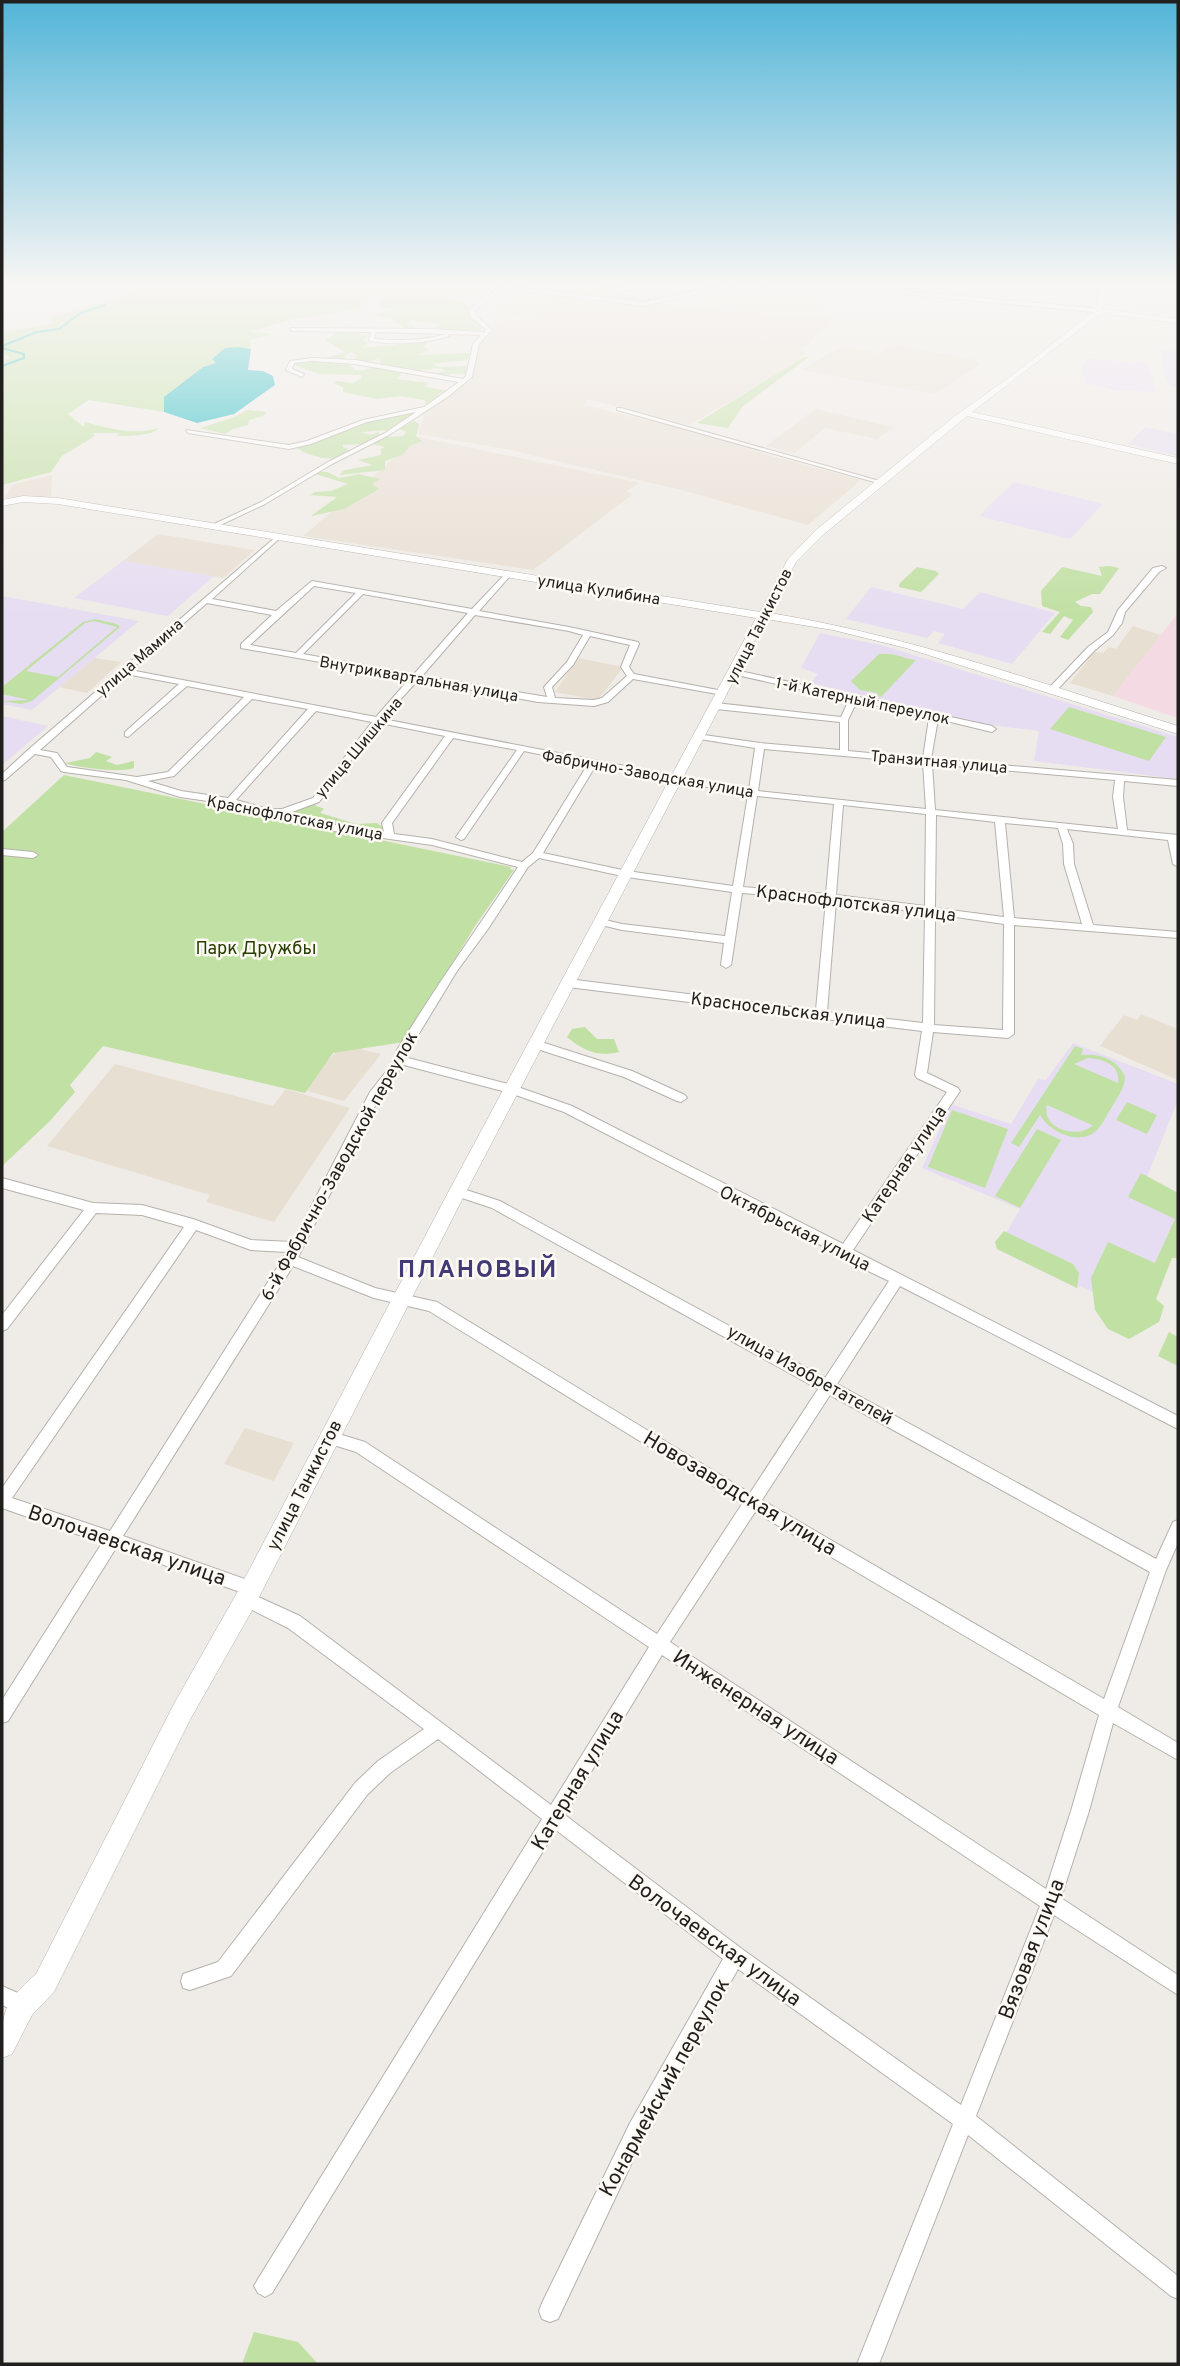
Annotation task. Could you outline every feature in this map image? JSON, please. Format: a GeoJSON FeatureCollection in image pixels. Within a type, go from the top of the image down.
{"type":"FeatureCollection","features":[{"type":"Feature","properties":{"kind":"main road","name":"улица Танкистов"},"geometry":{"type":"LineString","coordinates":[[2,2044],[22,2005],[45,1983],[183,1710],[249,1594],[457,1192],[762,615],[798,553],[880,482],[988,396]]}},
{"type":"Feature","properties":{"kind":"main road"},"geometry":{"type":"LineString","coordinates":[[965,413],[1178,461]]}},
{"type":"Feature","properties":{"kind":"main road","name":"улица Кулибина"},"geometry":{"type":"LineString","coordinates":[[5,502],[58,501],[866,634],[1178,730]]}},
{"type":"Feature","properties":{"kind":"street"},"geometry":{"type":"LineString","coordinates":[[214,526],[263,503],[330,463],[387,434],[442,396]]}},
{"type":"Feature","properties":{"kind":"street"},"geometry":{"type":"LineString","coordinates":[[188,431],[289,447],[316,440],[365,421],[424,409]]}},
{"type":"Feature","properties":{"kind":"street"},"geometry":{"type":"LineString","coordinates":[[619,410],[880,482]]}},
{"type":"Feature","properties":{"kind":"street","name":"улица Мамина"},"geometry":{"type":"LineString","coordinates":[[2,778],[278,537]]}},
{"type":"Feature","properties":{"kind":"street"},"geometry":{"type":"LineString","coordinates":[[1052,690],[1091,649],[1099,645],[1120,620],[1121,612],[1156,570],[1162,568]]}},
{"type":"Feature","properties":{"kind":"street","name":"улица Шишкина"},"geometry":{"type":"LineString","coordinates":[[283,812],[316,800],[377,721],[507,574]]}},
{"type":"Feature","properties":{"kind":"street","name":"Внутриквартальная улица"},"geometry":{"type":"LineString","coordinates":[[312,583],[472,612],[635,644],[625,667],[631,676],[605,700],[594,703],[538,699],[244,646],[312,583]]}},
{"type":"Feature","properties":{"kind":"street"},"geometry":{"type":"LineString","coordinates":[[298,655],[361,592]]}},
{"type":"Feature","properties":{"kind":"street"},"geometry":{"type":"LineString","coordinates":[[205,600],[278,614]]}},
{"type":"Feature","properties":{"kind":"street"},"geometry":{"type":"LineString","coordinates":[[551,698],[548,687],[570,663],[587,635]]}},
{"type":"Feature","properties":{"kind":"street","name":"Фабрично-Заводская улица"},"geometry":{"type":"LineString","coordinates":[[123,671],[752,793],[1175,838]]}},
{"type":"Feature","properties":{"kind":"street","name":"1-й Катерный переулок"},"geometry":{"type":"LineString","coordinates":[[734,672],[992,729]]}},
{"type":"Feature","properties":{"kind":"street"},"geometry":{"type":"LineString","coordinates":[[631,676],[723,693]]}},
{"type":"Feature","properties":{"kind":"street"},"geometry":{"type":"LineString","coordinates":[[128,734],[185,683]]}},
{"type":"Feature","properties":{"kind":"street"},"geometry":{"type":"LineString","coordinates":[[138,780],[171,774],[250,696]]}},
{"type":"Feature","properties":{"kind":"street"},"geometry":{"type":"LineString","coordinates":[[844,753],[844,720],[854,698]]}},
{"type":"Feature","properties":{"kind":"street"},"geometry":{"type":"LineString","coordinates":[[716,706],[844,720]]}},
{"type":"Feature","properties":{"kind":"street"},"geometry":{"type":"LineString","coordinates":[[230,801],[313,709]]}},
{"type":"Feature","properties":{"kind":"street","name":"Катерная улица"},"geometry":{"type":"LineString","coordinates":[[844,1253],[954,1091],[921,1075],[928,1028],[931,813],[927,759],[934,716]]}},
{"type":"Feature","properties":{"kind":"street"},"geometry":{"type":"LineString","coordinates":[[390,836],[387,823],[450,735]]}},
{"type":"Feature","properties":{"kind":"street","name":"Транзитная улица"},"geometry":{"type":"LineString","coordinates":[[700,736],[760,746],[1178,783]]}},
{"type":"Feature","properties":{"kind":"street"},"geometry":{"type":"LineString","coordinates":[[726,965],[760,746]]}},
{"type":"Feature","properties":{"kind":"street"},"geometry":{"type":"LineString","coordinates":[[444,845],[461,838],[521,750]]}},
{"type":"Feature","properties":{"kind":"street","name":"Краснофлотская улица"},"geometry":{"type":"LineString","coordinates":[[32,751],[54,755],[64,769],[110,774],[180,794],[230,801],[267,812],[283,812],[334,828],[444,845],[524,865]]}},
{"type":"Feature","properties":{"kind":"street","name":"6-й Фабрично-Заводской переулок"},"geometry":{"type":"LineString","coordinates":[[2,1715],[293,1253],[376,1092],[402,1060],[403,1050],[442,986],[524,865],[537,855],[593,764]]}},
{"type":"Feature","properties":{"kind":"street"},"geometry":{"type":"LineString","coordinates":[[1120,778],[1118,797],[1123,833]]}},
{"type":"Feature","properties":{"kind":"street"},"geometry":{"type":"LineString","coordinates":[[821,1014],[839,803]]}},
{"type":"Feature","properties":{"kind":"street"},"geometry":{"type":"LineString","coordinates":[[1000,820],[1009,920]]}},
{"type":"Feature","properties":{"kind":"street"},"geometry":{"type":"LineString","coordinates":[[1062,827],[1068,844],[1069,864],[1088,926]]}},
{"type":"Feature","properties":{"kind":"street"},"geometry":{"type":"LineString","coordinates":[[461,838],[481,855]]}},
{"type":"Feature","properties":{"kind":"street"},"geometry":{"type":"LineString","coordinates":[[1175,838],[1178,864]]}},
{"type":"Feature","properties":{"kind":"street"},"geometry":{"type":"LineString","coordinates":[[2,852],[33,855]]}},
{"type":"Feature","properties":{"kind":"street","name":"Краснофлотская улица"},"geometry":{"type":"LineString","coordinates":[[537,855],[626,874],[739,890],[830,897],[928,912],[1178,935]]}},
{"type":"Feature","properties":{"kind":"street","name":"Красносельская улица"},"geometry":{"type":"LineString","coordinates":[[568,983],[928,1028],[1008,1034],[1009,920]]}},
{"type":"Feature","properties":{"kind":"street"},"geometry":{"type":"LineString","coordinates":[[601,922],[622,928],[730,940]]}},
{"type":"Feature","properties":{"kind":"street"},"geometry":{"type":"LineString","coordinates":[[536,1044],[580,1061],[654,1082],[681,1098]]}},
{"type":"Feature","properties":{"kind":"street","name":"Октябрьская улица"},"geometry":{"type":"LineString","coordinates":[[402,1060],[512,1089],[568,1109],[1178,1423]]}},
{"type":"Feature","properties":{"kind":"street","name":"Новозаводская улица"},"geometry":{"type":"LineString","coordinates":[[2,1183],[93,1208],[142,1210],[193,1224],[251,1245],[293,1253],[374,1293],[402,1297],[432,1306],[752,1502],[1109,1709],[1178,1752]]}},
{"type":"Feature","properties":{"kind":"street","name":"улица Изобретателей"},"geometry":{"type":"LineString","coordinates":[[457,1192],[496,1204],[1159,1569]]}},
{"type":"Feature","properties":{"kind":"street"},"geometry":{"type":"LineString","coordinates":[[2,1325],[93,1208]]}},
{"type":"Feature","properties":{"kind":"street"},"geometry":{"type":"LineString","coordinates":[[2,1501],[193,1224]]}},
{"type":"Feature","properties":{"kind":"street","name":"Катерная улица"},"geometry":{"type":"LineString","coordinates":[[265,2286],[660,1644],[897,1280]]}},
{"type":"Feature","properties":{"kind":"street","name":"Инженерная улица"},"geometry":{"type":"LineString","coordinates":[[329,1437],[360,1447],[1178,1986]]}},
{"type":"Feature","properties":{"kind":"street","name":"Волочаевская улица"},"geometry":{"type":"LineString","coordinates":[[2,1501],[249,1594],[293,1622],[735,1956],[965,2120],[1178,2289]]}},
{"type":"Feature","properties":{"kind":"street","name":"Вязовая улица"},"geometry":{"type":"LineString","coordinates":[[868,2364],[1051,1901],[1109,1709],[1159,1569],[1178,1527]]}},
{"type":"Feature","properties":{"kind":"street"},"geometry":{"type":"LineString","coordinates":[[190,1981],[224,1969],[361,1789],[384,1767],[438,1729]]}},
{"type":"Feature","properties":{"kind":"street","name":"Конармейский переулок"},"geometry":{"type":"LineString","coordinates":[[593,2218],[637,2130],[735,1956]]}},
{"type":"Feature","properties":{"kind":"street"},"geometry":{"type":"LineString","coordinates":[[2,1995],[22,2005]]}},
{"type":"Feature","properties":{"kind":"street"},"geometry":{"type":"LineString","coordinates":[[550,2311],[593,2218]]}},
{"type":"Feature","properties":{"kind":"shaded area"},"geometry":{"type":"Polygon","coordinates":[[[446,396],[738,396],[689,425],[588,399],[584,405],[715,437],[764,454],[861,480],[808,525],[681,490],[506,449],[418,434],[425,410],[446,396]]]}},
{"type":"Feature","properties":{"kind":"shaded area"},"geometry":{"type":"Polygon","coordinates":[[[815,409],[894,427],[877,439],[825,428],[794,453],[766,446],[815,409]]]}},
{"type":"Feature","properties":{"kind":"shaded area"},"geometry":{"type":"Polygon","coordinates":[[[1145,427],[1178,434],[1178,456],[1128,444],[1145,427]]]}},
{"type":"Feature","properties":{"kind":"shaded area"},"geometry":{"type":"Polygon","coordinates":[[[419,437],[640,483],[626,491],[633,494],[533,570],[303,536],[419,437]]]}},
{"type":"Feature","properties":{"kind":"shaded area"},"geometry":{"type":"Polygon","coordinates":[[[52,475],[51,497],[5,498],[12,485],[52,475]]]}},
{"type":"Feature","properties":{"kind":"shaded area"},"geometry":{"type":"Polygon","coordinates":[[[1014,482],[1103,504],[1070,539],[979,516],[1014,482]]]}},
{"type":"Feature","properties":{"kind":"shaded area"},"geometry":{"type":"Polygon","coordinates":[[[158,534],[255,550],[223,578],[123,561],[158,534]]]}},
{"type":"Feature","properties":{"kind":"shaded area"},"geometry":{"type":"Polygon","coordinates":[[[123,561],[214,576],[168,616],[74,598],[123,561]]]}},
{"type":"Feature","properties":{"kind":"shaded area"},"geometry":{"type":"Polygon","coordinates":[[[871,587],[963,609],[980,592],[1055,613],[1012,664],[938,643],[945,634],[934,631],[927,638],[846,619],[871,587]]]}},
{"type":"Feature","properties":{"kind":"shaded area"},"geometry":{"type":"Polygon","coordinates":[[[2,596],[139,621],[32,710],[2,704],[2,596]]]}},
{"type":"Feature","properties":{"kind":"shaded area"},"geometry":{"type":"Polygon","coordinates":[[[1178,613],[1178,718],[1113,696],[1161,635],[1178,613]]]}},
{"type":"Feature","properties":{"kind":"shaded area"},"geometry":{"type":"Polygon","coordinates":[[[1133,626],[1161,635],[1113,696],[1070,683],[1094,652],[1103,653],[1109,647],[1116,649],[1133,626]]]}},
{"type":"Feature","properties":{"kind":"shaded area"},"geometry":{"type":"Polygon","coordinates":[[[820,633],[881,645],[1178,737],[1178,779],[1034,761],[1039,731],[990,725],[810,683],[818,674],[801,668],[820,633]]]}},
{"type":"Feature","properties":{"kind":"shaded area"},"geometry":{"type":"Polygon","coordinates":[[[95,658],[121,662],[87,693],[59,687],[95,658]]]}},
{"type":"Feature","properties":{"kind":"shaded area"},"geometry":{"type":"Polygon","coordinates":[[[578,658],[623,667],[598,700],[555,692],[578,658]]]}},
{"type":"Feature","properties":{"kind":"shaded area"},"geometry":{"type":"Polygon","coordinates":[[[2,716],[48,726],[2,765],[2,716]]]}},
{"type":"Feature","properties":{"kind":"shaded area"},"geometry":{"type":"Polygon","coordinates":[[[1141,1014],[1178,1029],[1178,1080],[1100,1046],[1124,1015],[1137,1020],[1141,1014]]]}},
{"type":"Feature","properties":{"kind":"shaded area"},"geometry":{"type":"Polygon","coordinates":[[[1073,1043],[1178,1084],[1178,1100],[1141,1192],[1178,1210],[1144,1313],[1079,1286],[1077,1288],[997,1249],[1020,1209],[922,1168],[951,1104],[1011,1124],[1038,1079],[1046,1080],[1073,1043]]]}},
{"type":"Feature","properties":{"kind":"shaded area"},"geometry":{"type":"Polygon","coordinates":[[[343,1045],[381,1054],[344,1101],[300,1089],[343,1045]]]}},
{"type":"Feature","properties":{"kind":"shaded area"},"geometry":{"type":"Polygon","coordinates":[[[115,1064],[273,1106],[286,1089],[350,1108],[274,1222],[206,1202],[210,1195],[47,1146],[115,1064]]]}},
{"type":"Feature","properties":{"kind":"shaded area"},"geometry":{"type":"Polygon","coordinates":[[[245,1428],[294,1443],[274,1481],[224,1464],[245,1428]]]}},
{"type":"Feature","properties":{"kind":"green space"},"geometry":{"type":"Polygon","coordinates":[[[2,396],[165,396],[164,412],[89,400],[68,414],[84,427],[85,422],[130,431],[159,428],[146,434],[128,436],[115,436],[120,433],[93,433],[95,436],[62,456],[51,472],[2,485],[2,396]]]}},
{"type":"Feature","properties":{"kind":"green space"},"geometry":{"type":"Polygon","coordinates":[[[364,396],[397,396],[377,399],[364,396]]]}},
{"type":"Feature","properties":{"kind":"green space"},"geometry":{"type":"Polygon","coordinates":[[[403,396],[439,396],[426,405],[425,400],[403,396]]]}},
{"type":"Feature","properties":{"kind":"green space"},"geometry":{"type":"Polygon","coordinates":[[[740,396],[756,396],[743,406],[728,428],[697,423],[740,396]]]}},
{"type":"Feature","properties":{"kind":"green space"},"geometry":{"type":"Polygon","coordinates":[[[247,410],[267,412],[249,420],[248,425],[225,434],[201,428],[235,417],[247,410]]]}},
{"type":"Feature","properties":{"kind":"green space"},"geometry":{"type":"Polygon","coordinates":[[[418,411],[388,430],[362,432],[370,435],[379,432],[380,436],[364,444],[343,445],[352,451],[346,451],[339,457],[316,457],[295,447],[326,439],[372,420],[418,411]]]}},
{"type":"Feature","properties":{"kind":"green space"},"geometry":{"type":"Polygon","coordinates":[[[414,421],[419,424],[416,436],[422,441],[410,446],[402,455],[385,461],[385,470],[339,475],[345,470],[373,465],[358,460],[381,455],[381,449],[385,447],[372,444],[385,437],[403,436],[406,432],[399,429],[414,421]]]}},
{"type":"Feature","properties":{"kind":"green space"},"geometry":{"type":"Polygon","coordinates":[[[328,472],[339,478],[359,474],[380,479],[372,484],[379,489],[344,509],[311,516],[337,497],[310,495],[348,484],[315,474],[328,472]]]}},
{"type":"Feature","properties":{"kind":"green space"},"geometry":{"type":"Polygon","coordinates":[[[917,567],[939,574],[921,592],[899,587],[899,584],[917,567]]]}},
{"type":"Feature","properties":{"kind":"green space"},"geometry":{"type":"Polygon","coordinates":[[[1062,567],[1102,576],[1099,567],[1119,568],[1100,594],[1092,594],[1075,602],[1091,607],[1093,612],[1068,640],[1060,637],[1073,620],[1064,616],[1050,634],[1042,632],[1060,612],[1042,606],[1041,591],[1062,567]]]}},
{"type":"Feature","properties":{"kind":"green space"},"geometry":{"type":"Polygon","coordinates":[[[95,619],[120,627],[32,701],[21,704],[2,701],[29,700],[2,694],[2,687],[83,622],[95,619]],[[94,621],[85,623],[26,671],[58,677],[117,627],[94,621]]]}},
{"type":"Feature","properties":{"kind":"green space"},"geometry":{"type":"Polygon","coordinates":[[[879,654],[916,660],[881,697],[876,696],[878,693],[860,690],[851,681],[879,654]]]}},
{"type":"Feature","properties":{"kind":"green space"},"geometry":{"type":"Polygon","coordinates":[[[1069,707],[1166,737],[1149,761],[1050,729],[1069,707]]]}},
{"type":"Feature","properties":{"kind":"green space"},"geometry":{"type":"Polygon","coordinates":[[[96,752],[112,757],[106,761],[117,765],[134,761],[134,768],[100,769],[65,763],[90,758],[96,752]]]}},
{"type":"Feature","properties":{"kind":"green space","name":"Парк Дружбы"},"geometry":{"type":"Polygon","coordinates":[[[64,775],[511,867],[510,869],[514,870],[475,926],[404,1042],[333,1053],[305,1093],[103,1046],[70,1085],[75,1092],[50,1121],[2,1166],[2,832],[64,775]]]}},
{"type":"Feature","properties":{"kind":"green space"},"geometry":{"type":"Polygon","coordinates":[[[310,803],[324,809],[320,813],[356,824],[377,823],[385,829],[357,831],[312,818],[312,814],[301,818],[296,814],[295,810],[310,803]]]}},
{"type":"Feature","properties":{"kind":"green space"},"geometry":{"type":"Polygon","coordinates":[[[585,1027],[597,1039],[614,1039],[619,1052],[592,1052],[567,1037],[572,1029],[585,1027]]]}},
{"type":"Feature","properties":{"kind":"green space"},"geometry":{"type":"Polygon","coordinates":[[[1075,1046],[1083,1049],[1081,1055],[1107,1058],[1122,1071],[1125,1081],[1122,1089],[1101,1125],[1090,1135],[1074,1137],[1058,1132],[1040,1115],[1019,1147],[1011,1143],[1075,1046]],[[1088,1058],[1074,1064],[1118,1083],[1114,1067],[1088,1058]],[[1047,1105],[1049,1120],[1055,1126],[1078,1132],[1092,1126],[1092,1125],[1047,1105]]]}},
{"type":"Feature","properties":{"kind":"green space"},"geometry":{"type":"Polygon","coordinates":[[[1127,1102],[1157,1115],[1147,1134],[1116,1120],[1127,1102]]]}},
{"type":"Feature","properties":{"kind":"green space"},"geometry":{"type":"Polygon","coordinates":[[[952,1110],[1008,1129],[985,1188],[928,1167],[952,1110]]]}},
{"type":"Feature","properties":{"kind":"green space"},"geometry":{"type":"Polygon","coordinates":[[[1037,1129],[1061,1140],[1020,1208],[995,1196],[1037,1129]]]}},
{"type":"Feature","properties":{"kind":"green space"},"geometry":{"type":"Polygon","coordinates":[[[1141,1173],[1178,1193],[1178,1258],[1172,1258],[1156,1299],[1164,1306],[1159,1322],[1129,1339],[1108,1329],[1095,1310],[1091,1278],[1108,1242],[1155,1263],[1175,1219],[1128,1197],[1141,1173]]]}},
{"type":"Feature","properties":{"kind":"green space"},"geometry":{"type":"Polygon","coordinates":[[[1004,1231],[1073,1264],[1079,1273],[1077,1288],[997,1249],[995,1242],[1004,1231]]]}},
{"type":"Feature","properties":{"kind":"green space"},"geometry":{"type":"Polygon","coordinates":[[[1169,1332],[1178,1337],[1178,1366],[1158,1356],[1169,1332]]]}},
{"type":"Feature","properties":{"kind":"green space"},"geometry":{"type":"Polygon","coordinates":[[[254,2332],[298,2342],[318,2364],[242,2364],[254,2332]]]}},
{"type":"Feature","properties":{"kind":"water"},"geometry":{"type":"Polygon","coordinates":[[[259,396],[234,414],[197,423],[164,412],[164,397],[259,396]]]}},
{"type":"Feature","properties":{"kind":"district","name":"ПЛАНОВЫЙ"},"geometry":{"type":"Point","coordinates":[478,1269]}}]}
